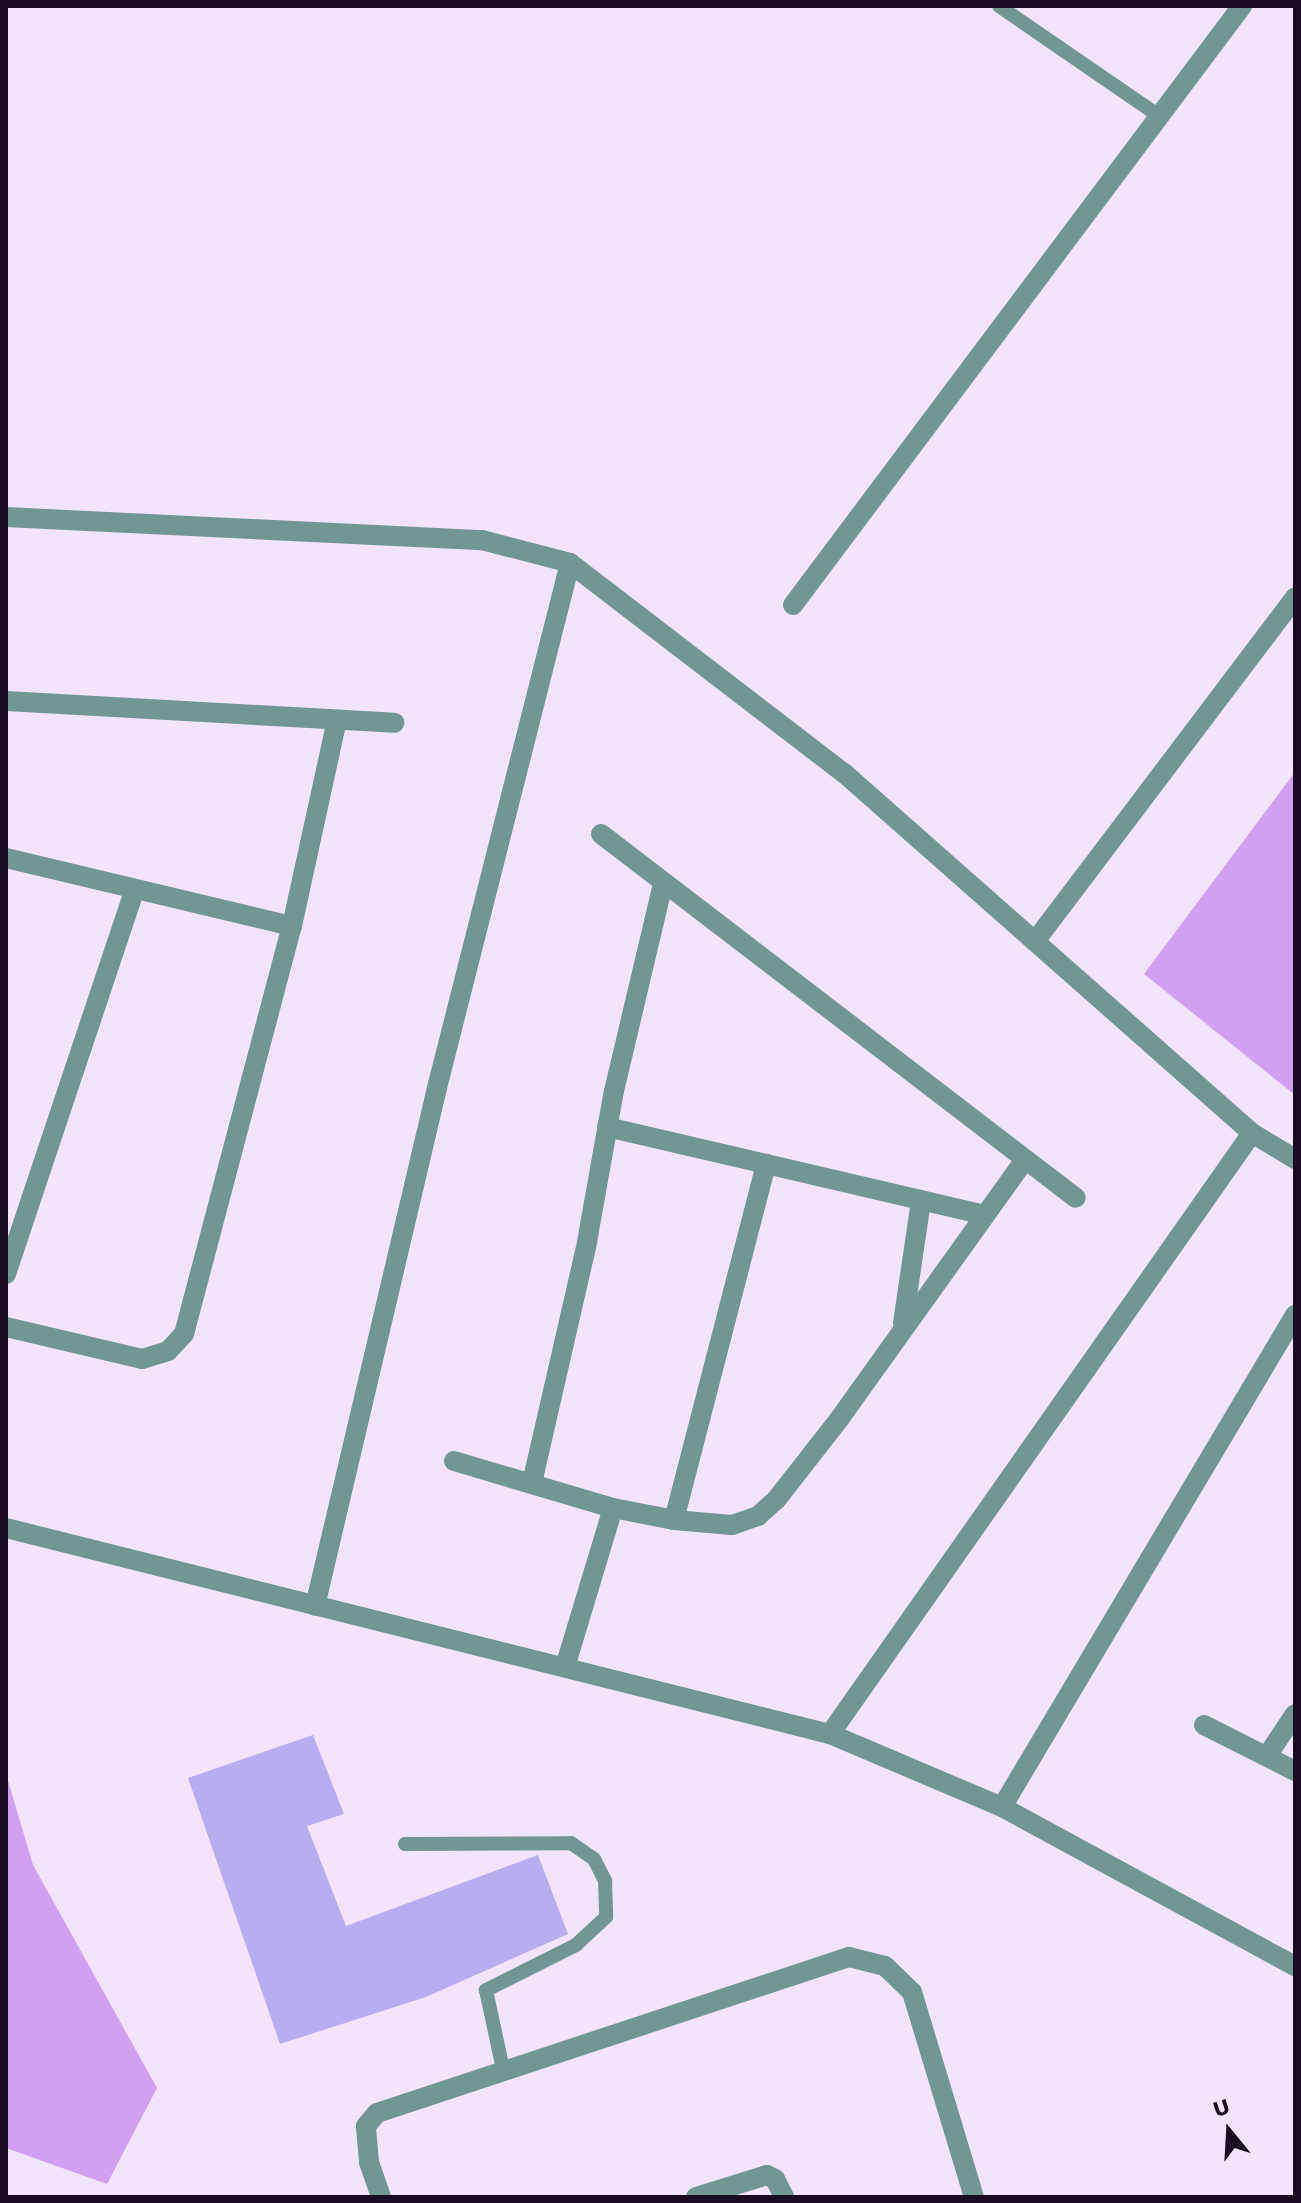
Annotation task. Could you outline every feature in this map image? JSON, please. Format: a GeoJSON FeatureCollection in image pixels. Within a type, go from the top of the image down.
{"type":"FeatureCollection","features":[{"type":"Feature","properties":{"kind":"street"},"geometry":{"type":"LineString","coordinates":[[793,605],[1242,6]]}},
{"type":"Feature","properties":{"kind":"street"},"geometry":{"type":"LineString","coordinates":[[6,517],[452,538],[533,549],[570,563],[844,773],[1252,1133],[1295,1159]]}},
{"type":"Feature","properties":{"kind":"street"},"geometry":{"type":"LineString","coordinates":[[315,1606],[437,1088],[570,563]]}},
{"type":"Feature","properties":{"kind":"street"},"geometry":{"type":"LineString","coordinates":[[1036,940],[1295,597]]}},
{"type":"Feature","properties":{"kind":"street"},"geometry":{"type":"LineString","coordinates":[[6,701],[394,723]]}},
{"type":"Feature","properties":{"kind":"street"},"geometry":{"type":"LineString","coordinates":[[6,1327],[142,1359],[178,1343],[292,926],[337,720]]}},
{"type":"Feature","properties":{"kind":"street"},"geometry":{"type":"LineString","coordinates":[[601,834],[1076,1198]]}},
{"type":"Feature","properties":{"kind":"street"},"geometry":{"type":"LineString","coordinates":[[6,858],[134,891],[292,926]]}},
{"type":"Feature","properties":{"kind":"street"},"geometry":{"type":"LineString","coordinates":[[532,1483],[607,1127],[663,884]]}},
{"type":"Feature","properties":{"kind":"street"},"geometry":{"type":"LineString","coordinates":[[6,1274],[134,891]]}},
{"type":"Feature","properties":{"kind":"street"},"geometry":{"type":"LineString","coordinates":[[607,1127],[984,1215]]}},
{"type":"Feature","properties":{"kind":"street"},"geometry":{"type":"LineString","coordinates":[[830,1734],[1252,1133]]}},
{"type":"Feature","properties":{"kind":"street"},"geometry":{"type":"LineString","coordinates":[[454,1461],[613,1508],[674,1520],[732,1525],[767,1508],[1025,1160]]}},
{"type":"Feature","properties":{"kind":"street"},"geometry":{"type":"LineString","coordinates":[[674,1520],[766,1164]]}},
{"type":"Feature","properties":{"kind":"street"},"geometry":{"type":"LineString","coordinates":[[903,1327],[921,1201]]}},
{"type":"Feature","properties":{"kind":"street"},"geometry":{"type":"LineString","coordinates":[[1002,1807],[1295,1315]]}},
{"type":"Feature","properties":{"kind":"street"},"geometry":{"type":"LineString","coordinates":[[565,1667],[613,1508]]}},
{"type":"Feature","properties":{"kind":"street"},"geometry":{"type":"LineString","coordinates":[[6,1528],[830,1734],[1002,1807],[1295,1966]]}},
{"type":"Feature","properties":{"kind":"street"},"geometry":{"type":"LineString","coordinates":[[1267,1756],[1295,1714]]}},
{"type":"Feature","properties":{"kind":"street"},"geometry":{"type":"LineString","coordinates":[[1204,1725],[1295,1771]]}},
{"type":"Feature","properties":{"kind":"street"},"geometry":{"type":"LineString","coordinates":[[381,2197],[369,2162],[366,2126],[377,2113],[849,1957],[885,1966],[912,1992],[974,2197]]}},
{"type":"Feature","properties":{"kind":"street"},"geometry":{"type":"LineString","coordinates":[[696,2197],[767,2175],[784,2197]]}},
{"type":"Feature","properties":{"kind":"lane"},"geometry":{"type":"LineString","coordinates":[[999,6],[1159,116]]}},
{"type":"Feature","properties":{"kind":"lane"},"geometry":{"type":"LineString","coordinates":[[405,1844],[571,1843],[594,1859],[605,1881],[606,1917],[576,1945],[486,1990],[503,2069]]}},
{"type":"Feature","properties":{"kind":"shaded area"},"geometry":{"type":"Polygon","coordinates":[[[1295,772],[1295,1095],[1144,974],[1295,772]]]}},
{"type":"Feature","properties":{"kind":"shaded area"},"geometry":{"type":"Polygon","coordinates":[[[6,1774],[33,1865],[157,2088],[107,2184],[6,2148],[6,1774]]]}},
{"type":"Feature","properties":{"kind":"building"},"geometry":{"type":"Polygon","coordinates":[[[313,1735],[344,1814],[307,1826],[346,1926],[538,1855],[568,1934],[426,1997],[280,2044],[188,1778],[313,1735]]]}}]}
